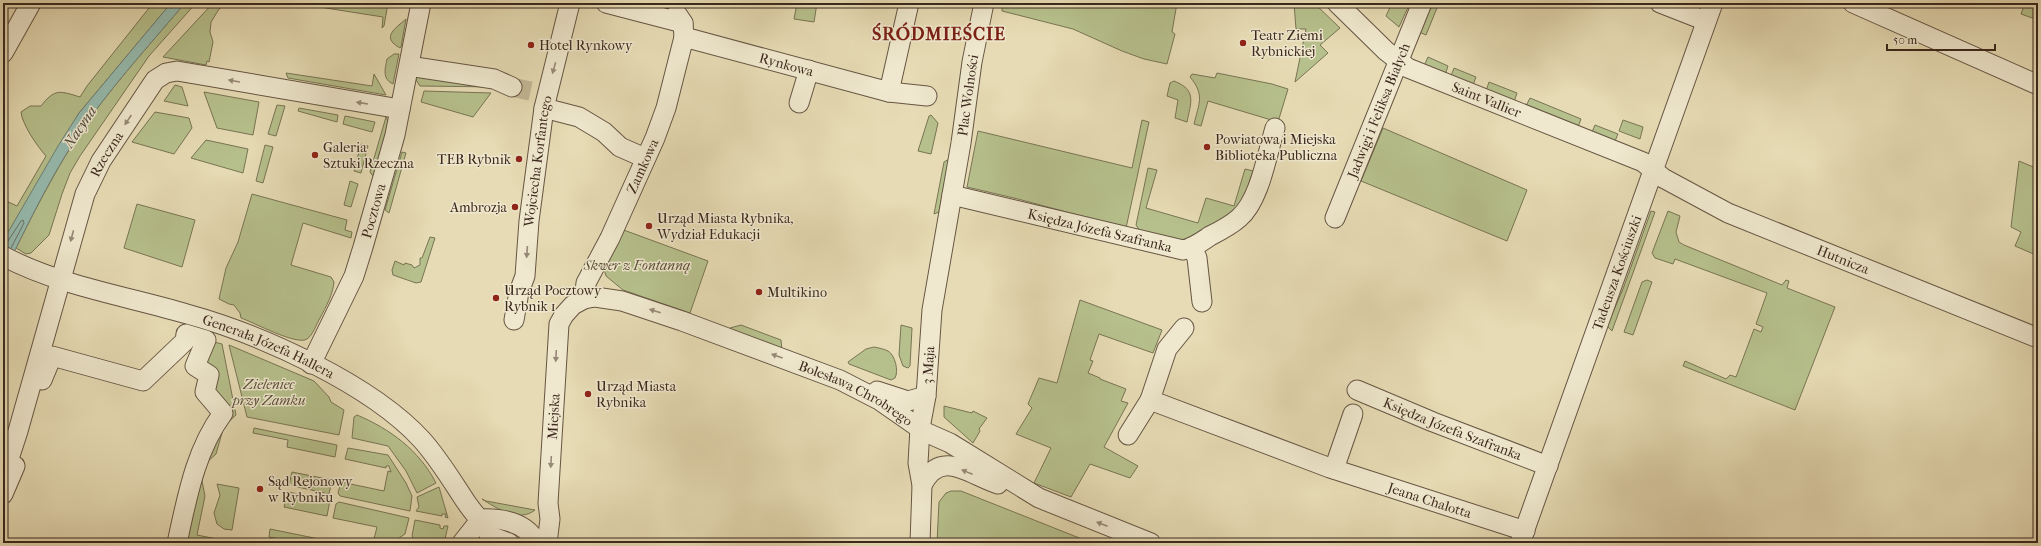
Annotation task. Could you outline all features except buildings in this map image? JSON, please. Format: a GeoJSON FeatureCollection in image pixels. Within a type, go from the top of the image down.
{"type":"FeatureCollection","features":[{"type":"Feature","properties":{"kind":"street"},"geometry":{"type":"LineString","coordinates":[[3,53],[31,3]]}},
{"type":"Feature","properties":{"kind":"street","name":"Pocztowa"},"geometry":{"type":"LineString","coordinates":[[311,364],[354,276],[395,135],[421,3]]}},
{"type":"Feature","properties":{"kind":"street","name":"Wojciecha Korfantego"},"geometry":{"type":"LineString","coordinates":[[514,320],[519,292],[525,276],[529,221],[543,99],[570,3]]}},
{"type":"Feature","properties":{"kind":"street","name":"Rynkowa"},"geometry":{"type":"LineString","coordinates":[[606,3],[683,21],[809,70],[889,92],[927,96]]}},
{"type":"Feature","properties":{"kind":"street"},"geometry":{"type":"LineString","coordinates":[[889,92],[908,3]]}},
{"type":"Feature","properties":{"kind":"street","name":"Plac Wolności"},"geometry":{"type":"LineString","coordinates":[[952,191],[972,62],[984,3]]}},
{"type":"Feature","properties":{"kind":"street","name":"Saint Vallier"},"geometry":{"type":"LineString","coordinates":[[1337,3],[1398,62],[1418,72],[1630,156],[1643,162],[1653,170]]}},
{"type":"Feature","properties":{"kind":"street","name":"Jadwigi i Feliksa Białych"},"geometry":{"type":"LineString","coordinates":[[1335,218],[1422,3]]}},
{"type":"Feature","properties":{"kind":"street"},"geometry":{"type":"LineString","coordinates":[[1660,3],[1706,21]]}},
{"type":"Feature","properties":{"kind":"street","name":"Tadeusza Kościuszki"},"geometry":{"type":"LineString","coordinates":[[1522,537],[1713,3]]}},
{"type":"Feature","properties":{"kind":"street"},"geometry":{"type":"LineString","coordinates":[[1853,3],[2038,85]]}},
{"type":"Feature","properties":{"kind":"street","name":"Zamkowa"},"geometry":{"type":"LineString","coordinates":[[584,299],[586,283],[610,238],[666,108],[683,21]]}},
{"type":"Feature","properties":{"kind":"street"},"geometry":{"type":"LineString","coordinates":[[415,67],[494,79],[512,87]]}},
{"type":"Feature","properties":{"kind":"street"},"geometry":{"type":"LineString","coordinates":[[799,103],[809,70]]}},
{"type":"Feature","properties":{"kind":"street","name":"Rzeczna"},"geometry":{"type":"LineString","coordinates":[[3,476],[44,338],[80,208],[92,178],[155,80],[166,73],[177,71],[400,109]]}},
{"type":"Feature","properties":{"kind":"street"},"geometry":{"type":"LineString","coordinates":[[543,99],[579,117],[604,132],[620,147],[645,158]]}},
{"type":"Feature","properties":{"kind":"street","name":"Księdza Józefa Szafranka"},"geometry":{"type":"LineString","coordinates":[[952,191],[1173,249],[1183,250],[1192,248],[1240,218],[1250,205],[1275,128]]}},
{"type":"Feature","properties":{"kind":"street","name":"Hutnicza"},"geometry":{"type":"LineString","coordinates":[[1653,170],[1676,185],[1728,213],[2038,338]]}},
{"type":"Feature","properties":{"kind":"street","name":"3 Maja"},"geometry":{"type":"LineString","coordinates":[[920,543],[922,485],[918,463],[920,428],[926,396],[933,297],[952,191]]}},
{"type":"Feature","properties":{"kind":"street"},"geometry":{"type":"LineString","coordinates":[[1192,248],[1197,258],[1202,302]]}},
{"type":"Feature","properties":{"kind":"street","name":"Generała Józefa Hallera"},"geometry":{"type":"LineString","coordinates":[[10,260],[60,280],[204,319],[244,333],[311,364],[382,404],[422,440],[449,475],[466,502],[481,519],[490,536],[509,543]]}},
{"type":"Feature","properties":{"kind":"street","name":"Bolesława Chrobrego"},"geometry":{"type":"LineString","coordinates":[[558,330],[560,321],[566,311],[584,299],[604,297],[631,303],[781,357],[852,386],[879,400],[934,437],[950,444],[1030,494],[1151,543]]}},
{"type":"Feature","properties":{"kind":"street"},"geometry":{"type":"LineString","coordinates":[[1128,435],[1150,400],[1167,349],[1184,328]]}},
{"type":"Feature","properties":{"kind":"street","name":"Miejska"},"geometry":{"type":"LineString","coordinates":[[547,543],[550,519],[548,503],[558,330]]}},
{"type":"Feature","properties":{"kind":"street"},"geometry":{"type":"LineString","coordinates":[[3,494],[25,441],[37,391],[52,356],[143,381],[185,341],[186,334],[198,337],[206,340],[195,366],[209,375],[204,392],[223,413],[210,430],[205,441],[189,490],[177,543]]}},
{"type":"Feature","properties":{"kind":"street"},"geometry":{"type":"LineString","coordinates":[[852,386],[883,392],[908,401],[926,396],[931,423],[950,444]]}},
{"type":"Feature","properties":{"kind":"street","name":"Księdza Józefa Szafranka"},"geometry":{"type":"LineString","coordinates":[[1357,390],[1462,434],[1548,466]]}},
{"type":"Feature","properties":{"kind":"street","name":"Jeana Chalotta"},"geometry":{"type":"LineString","coordinates":[[1150,400],[1522,537]]}},
{"type":"Feature","properties":{"kind":"street"},"geometry":{"type":"LineString","coordinates":[[1334,469],[1353,414]]}},
{"type":"Feature","properties":{"kind":"street"},"geometry":{"type":"LineString","coordinates":[[922,485],[931,470],[946,465],[1030,494]]}},
{"type":"Feature","properties":{"kind":"street"},"geometry":{"type":"LineString","coordinates":[[521,526],[535,518],[548,503]]}},
{"type":"Feature","properties":{"kind":"street"},"geometry":{"type":"LineString","coordinates":[[462,543],[481,519],[497,518],[521,526],[537,543]]}},
{"type":"Feature","properties":{"kind":"green space"},"geometry":{"type":"Polygon","coordinates":[[[153,3],[171,3],[79,113],[3,241],[4,200],[17,206],[46,156],[27,129],[21,112],[30,106],[41,106],[50,96],[58,92],[80,97],[87,86],[153,3]]]}},
{"type":"Feature","properties":{"kind":"green space"},"geometry":{"type":"Polygon","coordinates":[[[185,3],[196,3],[149,56],[80,156],[70,173],[49,235],[31,253],[26,254],[16,248],[41,198],[90,118],[124,74],[185,3]]]}},
{"type":"Feature","properties":{"kind":"green space"},"geometry":{"type":"Polygon","coordinates":[[[213,3],[229,3],[219,9],[211,22],[210,32],[213,42],[209,62],[207,61],[206,65],[163,57],[213,3]]]}},
{"type":"Feature","properties":{"kind":"green space"},"geometry":{"type":"Polygon","coordinates":[[[294,3],[388,3],[384,26],[382,28],[383,17],[294,3]]]}},
{"type":"Feature","properties":{"kind":"green space"},"geometry":{"type":"Polygon","coordinates":[[[797,3],[817,3],[814,22],[794,19],[797,3]]]}},
{"type":"Feature","properties":{"kind":"green space"},"geometry":{"type":"Polygon","coordinates":[[[1002,3],[1158,3],[1161,5],[1162,3],[1177,3],[1172,32],[1175,34],[1167,64],[1144,59],[1122,51],[1073,29],[1002,11],[1002,3]]]}},
{"type":"Feature","properties":{"kind":"green space"},"geometry":{"type":"Polygon","coordinates":[[[1294,3],[1314,3],[1340,28],[1320,45],[1328,53],[1295,82],[1306,29],[1296,29],[1294,3]]]}},
{"type":"Feature","properties":{"kind":"green space"},"geometry":{"type":"Polygon","coordinates":[[[1392,3],[1410,3],[1399,27],[1386,16],[1392,3]]]}},
{"type":"Feature","properties":{"kind":"green space"},"geometry":{"type":"Polygon","coordinates":[[[1430,3],[1439,3],[1426,35],[1419,32],[1430,3]]]}},
{"type":"Feature","properties":{"kind":"green space"},"geometry":{"type":"Polygon","coordinates":[[[2025,3],[2038,3],[2038,20],[2021,14],[2025,3]]]}},
{"type":"Feature","properties":{"kind":"green space"},"geometry":{"type":"Polygon","coordinates":[[[406,19],[400,48],[394,44],[390,36],[394,29],[406,19]]]}},
{"type":"Feature","properties":{"kind":"green space"},"geometry":{"type":"Polygon","coordinates":[[[394,54],[399,54],[393,84],[387,79],[385,70],[387,59],[394,54]]]}},
{"type":"Feature","properties":{"kind":"green space"},"geometry":{"type":"Polygon","coordinates":[[[1428,57],[1448,66],[1445,75],[1424,66],[1428,57]]]}},
{"type":"Feature","properties":{"kind":"green space"},"geometry":{"type":"Polygon","coordinates":[[[1454,68],[1476,77],[1473,85],[1451,76],[1454,68]]]}},
{"type":"Feature","properties":{"kind":"green space"},"geometry":{"type":"Polygon","coordinates":[[[286,73],[372,86],[374,74],[386,95],[288,78],[286,73]]]}},
{"type":"Feature","properties":{"kind":"green space"},"geometry":{"type":"Polygon","coordinates":[[[1217,73],[1272,84],[1288,89],[1278,122],[1208,101],[1201,126],[1194,124],[1200,99],[1198,89],[1190,77],[1192,74],[1215,78],[1217,73]]]}},
{"type":"Feature","properties":{"kind":"green space"},"geometry":{"type":"Polygon","coordinates":[[[417,75],[497,87],[420,86],[416,80],[417,75]]]}},
{"type":"Feature","properties":{"kind":"green space"},"geometry":{"type":"Polygon","coordinates":[[[1174,81],[1186,88],[1191,97],[1187,122],[1175,118],[1178,100],[1167,96],[1170,83],[1174,81]]]}},
{"type":"Feature","properties":{"kind":"green space"},"geometry":{"type":"Polygon","coordinates":[[[1489,82],[1517,93],[1514,102],[1486,91],[1489,82]]]}},
{"type":"Feature","properties":{"kind":"green space"},"geometry":{"type":"Polygon","coordinates":[[[175,85],[182,87],[188,106],[164,101],[175,85]]]}},
{"type":"Feature","properties":{"kind":"green space"},"geometry":{"type":"Polygon","coordinates":[[[424,91],[491,93],[473,117],[421,102],[424,91]]]}},
{"type":"Feature","properties":{"kind":"green space"},"geometry":{"type":"Polygon","coordinates":[[[204,92],[259,102],[253,135],[217,128],[204,92]]]}},
{"type":"Feature","properties":{"kind":"green space"},"geometry":{"type":"Polygon","coordinates":[[[1530,98],[1581,119],[1578,127],[1526,106],[1530,98]]]}},
{"type":"Feature","properties":{"kind":"green space"},"geometry":{"type":"Polygon","coordinates":[[[277,105],[285,106],[276,136],[268,134],[277,105]]]}},
{"type":"Feature","properties":{"kind":"green space"},"geometry":{"type":"Polygon","coordinates":[[[299,108],[338,115],[337,122],[298,111],[299,108]]]}},
{"type":"Feature","properties":{"kind":"green space"},"geometry":{"type":"Polygon","coordinates":[[[155,112],[189,118],[192,128],[174,154],[132,142],[155,112]]]}},
{"type":"Feature","properties":{"kind":"green space"},"geometry":{"type":"Polygon","coordinates":[[[931,115],[938,123],[931,154],[918,151],[929,116],[931,115]]]}},
{"type":"Feature","properties":{"kind":"green space"},"geometry":{"type":"Polygon","coordinates":[[[345,116],[375,122],[372,132],[343,124],[345,116]]]}},
{"type":"Feature","properties":{"kind":"green space"},"geometry":{"type":"Polygon","coordinates":[[[386,117],[389,123],[376,176],[372,175],[370,172],[386,117]]]}},
{"type":"Feature","properties":{"kind":"green space"},"geometry":{"type":"Polygon","coordinates":[[[1142,120],[1149,122],[1126,228],[967,187],[978,131],[1132,168],[1142,120]]]}},
{"type":"Feature","properties":{"kind":"green space"},"geometry":{"type":"Polygon","coordinates":[[[1623,120],[1643,127],[1640,139],[1619,131],[1623,120]]]}},
{"type":"Feature","properties":{"kind":"green space"},"geometry":{"type":"Polygon","coordinates":[[[1595,125],[1618,134],[1615,141],[1592,132],[1595,125]]]}},
{"type":"Feature","properties":{"kind":"green space"},"geometry":{"type":"Polygon","coordinates":[[[1383,128],[1527,190],[1507,241],[1361,181],[1383,128]]]}},
{"type":"Feature","properties":{"kind":"green space"},"geometry":{"type":"Polygon","coordinates":[[[206,140],[248,149],[243,173],[191,158],[206,140]]]}},
{"type":"Feature","properties":{"kind":"green space"},"geometry":{"type":"Polygon","coordinates":[[[361,144],[368,146],[361,173],[354,171],[361,144]]]}},
{"type":"Feature","properties":{"kind":"green space"},"geometry":{"type":"Polygon","coordinates":[[[265,145],[273,147],[263,183],[256,181],[265,145]]]}},
{"type":"Feature","properties":{"kind":"green space"},"geometry":{"type":"Polygon","coordinates":[[[402,152],[406,153],[389,213],[385,210],[402,152]]]}},
{"type":"Feature","properties":{"kind":"green space"},"geometry":{"type":"Polygon","coordinates":[[[949,159],[939,212],[934,214],[944,162],[949,159]]]}},
{"type":"Feature","properties":{"kind":"green space"},"geometry":{"type":"Polygon","coordinates":[[[2019,161],[2038,169],[2038,256],[2015,246],[2021,232],[2011,227],[2019,161]]]}},
{"type":"Feature","properties":{"kind":"green space"},"geometry":{"type":"Polygon","coordinates":[[[1148,168],[1157,170],[1146,208],[1198,223],[1206,198],[1234,206],[1245,169],[1253,171],[1244,198],[1229,216],[1189,239],[1175,241],[1140,231],[1136,225],[1148,168]]]}},
{"type":"Feature","properties":{"kind":"green space"},"geometry":{"type":"Polygon","coordinates":[[[350,181],[358,184],[351,207],[344,205],[350,181]]]}},
{"type":"Feature","properties":{"kind":"green space"},"geometry":{"type":"Polygon","coordinates":[[[252,194],[347,220],[345,230],[352,232],[351,238],[303,223],[291,265],[331,277],[334,282],[327,305],[313,332],[307,339],[294,339],[275,333],[241,318],[240,313],[234,305],[219,299],[226,268],[238,242],[252,194]]]}},
{"type":"Feature","properties":{"kind":"green space"},"geometry":{"type":"Polygon","coordinates":[[[137,204],[195,220],[182,267],[124,248],[137,204]]]}},
{"type":"Feature","properties":{"kind":"green space"},"geometry":{"type":"Polygon","coordinates":[[[1651,211],[1655,212],[1612,331],[1607,326],[1623,289],[1651,211]]]}},
{"type":"Feature","properties":{"kind":"green space"},"geometry":{"type":"Polygon","coordinates":[[[1668,211],[1680,216],[1676,232],[1679,242],[1684,245],[1782,285],[1786,280],[1789,281],[1787,288],[1835,307],[1795,410],[1683,366],[1685,361],[1726,379],[1730,375],[1736,377],[1754,329],[1761,332],[1763,327],[1756,324],[1767,293],[1675,259],[1673,264],[1655,258],[1652,253],[1668,211]]]}},
{"type":"Feature","properties":{"kind":"green space","name":"Skwer z Fontanną"},"geometry":{"type":"Polygon","coordinates":[[[621,229],[708,261],[690,313],[623,290],[606,276],[601,259],[621,229]]]}},
{"type":"Feature","properties":{"kind":"green space"},"geometry":{"type":"Polygon","coordinates":[[[430,237],[435,238],[421,282],[416,283],[393,275],[392,270],[395,261],[404,265],[405,263],[412,265],[414,268],[420,265],[420,258],[422,258],[430,237]]]}},
{"type":"Feature","properties":{"kind":"green space"},"geometry":{"type":"Polygon","coordinates":[[[1647,280],[1652,282],[1633,335],[1624,332],[1642,282],[1647,280]]]}},
{"type":"Feature","properties":{"kind":"green space"},"geometry":{"type":"Polygon","coordinates":[[[1080,300],[1162,330],[1153,353],[1099,334],[1090,360],[1093,361],[1088,373],[1126,389],[1121,401],[1128,403],[1104,447],[1138,466],[1130,478],[1090,464],[1071,497],[1034,483],[1051,448],[1016,434],[1032,408],[1028,404],[1039,378],[1057,383],[1080,300]]]}},
{"type":"Feature","properties":{"kind":"green space"},"geometry":{"type":"Polygon","coordinates":[[[741,325],[781,340],[782,350],[729,331],[730,328],[741,325]]]}},
{"type":"Feature","properties":{"kind":"green space"},"geometry":{"type":"Polygon","coordinates":[[[901,325],[912,328],[910,366],[908,368],[903,366],[899,355],[901,325]]]}},
{"type":"Feature","properties":{"kind":"green space"},"geometry":{"type":"Polygon","coordinates":[[[206,340],[222,344],[236,415],[224,426],[216,454],[207,462],[202,481],[205,496],[197,535],[237,543],[177,543],[223,413],[195,366],[206,340]]]}},
{"type":"Feature","properties":{"kind":"green space","name":"Zieleniec przy Zamku"},"geometry":{"type":"Polygon","coordinates":[[[229,345],[314,381],[329,397],[331,402],[344,410],[339,435],[247,417],[229,345]]]}},
{"type":"Feature","properties":{"kind":"green space"},"geometry":{"type":"Polygon","coordinates":[[[874,347],[888,351],[893,356],[897,371],[895,378],[891,380],[849,364],[848,362],[866,349],[874,347]]]}},
{"type":"Feature","properties":{"kind":"green space"},"geometry":{"type":"Polygon","coordinates":[[[944,406],[972,413],[973,411],[987,418],[979,429],[980,431],[973,443],[944,417],[944,406]]]}},
{"type":"Feature","properties":{"kind":"green space"},"geometry":{"type":"Polygon","coordinates":[[[357,415],[381,427],[402,442],[421,460],[436,483],[417,493],[406,471],[388,446],[352,438],[354,417],[357,415]]]}},
{"type":"Feature","properties":{"kind":"green space"},"geometry":{"type":"Polygon","coordinates":[[[254,428],[337,445],[335,457],[287,447],[288,440],[253,433],[254,428]]]}},
{"type":"Feature","properties":{"kind":"green space"},"geometry":{"type":"Polygon","coordinates":[[[348,448],[388,455],[406,483],[412,496],[410,511],[340,496],[338,493],[341,482],[384,491],[388,471],[391,472],[389,466],[386,466],[386,468],[345,459],[348,448]]]}},
{"type":"Feature","properties":{"kind":"green space"},"geometry":{"type":"Polygon","coordinates":[[[292,472],[332,480],[329,494],[289,485],[292,472]]]}},
{"type":"Feature","properties":{"kind":"green space"},"geometry":{"type":"Polygon","coordinates":[[[217,484],[239,488],[232,530],[224,529],[217,524],[214,513],[220,495],[217,484]]]}},
{"type":"Feature","properties":{"kind":"green space"},"geometry":{"type":"Polygon","coordinates":[[[439,487],[448,518],[445,517],[446,514],[442,514],[442,516],[416,511],[419,507],[417,497],[439,487]]]}},
{"type":"Feature","properties":{"kind":"green space"},"geometry":{"type":"Polygon","coordinates":[[[951,491],[961,491],[1092,543],[937,543],[939,502],[946,493],[951,491]]]}},
{"type":"Feature","properties":{"kind":"green space"},"geometry":{"type":"Polygon","coordinates":[[[288,492],[330,500],[327,516],[284,507],[288,492]]]}},
{"type":"Feature","properties":{"kind":"green space"},"geometry":{"type":"Polygon","coordinates":[[[482,499],[535,510],[529,514],[515,515],[501,510],[482,499]]]}},
{"type":"Feature","properties":{"kind":"green space"},"geometry":{"type":"Polygon","coordinates":[[[339,502],[409,518],[405,534],[392,543],[373,543],[377,527],[333,518],[336,504],[339,502]]]}},
{"type":"Feature","properties":{"kind":"green space"},"geometry":{"type":"Polygon","coordinates":[[[415,520],[440,525],[440,528],[443,529],[444,526],[448,526],[444,543],[416,542],[412,536],[415,520]]]}},
{"type":"Feature","properties":{"kind":"green space"},"geometry":{"type":"Polygon","coordinates":[[[270,529],[319,539],[319,543],[301,543],[269,537],[270,529]]]}},
{"type":"Feature","properties":{"kind":"water","name":"Nacyna"},"geometry":{"type":"Polygon","coordinates":[[[171,3],[185,3],[113,88],[77,137],[43,195],[3,275],[3,241],[58,146],[79,113],[171,3]]]}},
{"type":"Feature","properties":{"kind":"tunnel"},"geometry":{"type":"LineString","coordinates":[[512,87],[539,93]]}},
{"type":"Feature","properties":{"kind":"place","name":"Teatr Ziemi Rybnickiej"},"geometry":{"type":"Point","coordinates":[1243,43]}},
{"type":"Feature","properties":{"kind":"place","name":"Hotel Rynkowy"},"geometry":{"type":"Point","coordinates":[531,45]}},
{"type":"Feature","properties":{"kind":"place","name":"Powiatowa i Miejska Biblioteka Publiczna"},"geometry":{"type":"Point","coordinates":[1207,147]}},
{"type":"Feature","properties":{"kind":"place","name":"Galeria Sztuki Rzeczna"},"geometry":{"type":"Point","coordinates":[315,155]}},
{"type":"Feature","properties":{"kind":"place","name":"TEB Rybnik"},"geometry":{"type":"Point","coordinates":[519,159]}},
{"type":"Feature","properties":{"kind":"place","name":"Ambrozja"},"geometry":{"type":"Point","coordinates":[515,207]}},
{"type":"Feature","properties":{"kind":"place","name":"Urząd Miasta Rybnika, Wydział Edukacji"},"geometry":{"type":"Point","coordinates":[649,226]}},
{"type":"Feature","properties":{"kind":"place","name":"Multikino"},"geometry":{"type":"Point","coordinates":[759,292]}},
{"type":"Feature","properties":{"kind":"place","name":"Urząd Pocztowy Rybnik 1"},"geometry":{"type":"Point","coordinates":[496,298]}},
{"type":"Feature","properties":{"kind":"place","name":"Urząd Miasta Rybnika"},"geometry":{"type":"Point","coordinates":[588,394]}},
{"type":"Feature","properties":{"kind":"place","name":"Sąd Rejonowy w Rybniku"},"geometry":{"type":"Point","coordinates":[260,489]}},
{"type":"Feature","properties":{"kind":"district","name":"ŚRÓDMIEŚCIE"},"geometry":{"type":"Point","coordinates":[939,34]}}]}
